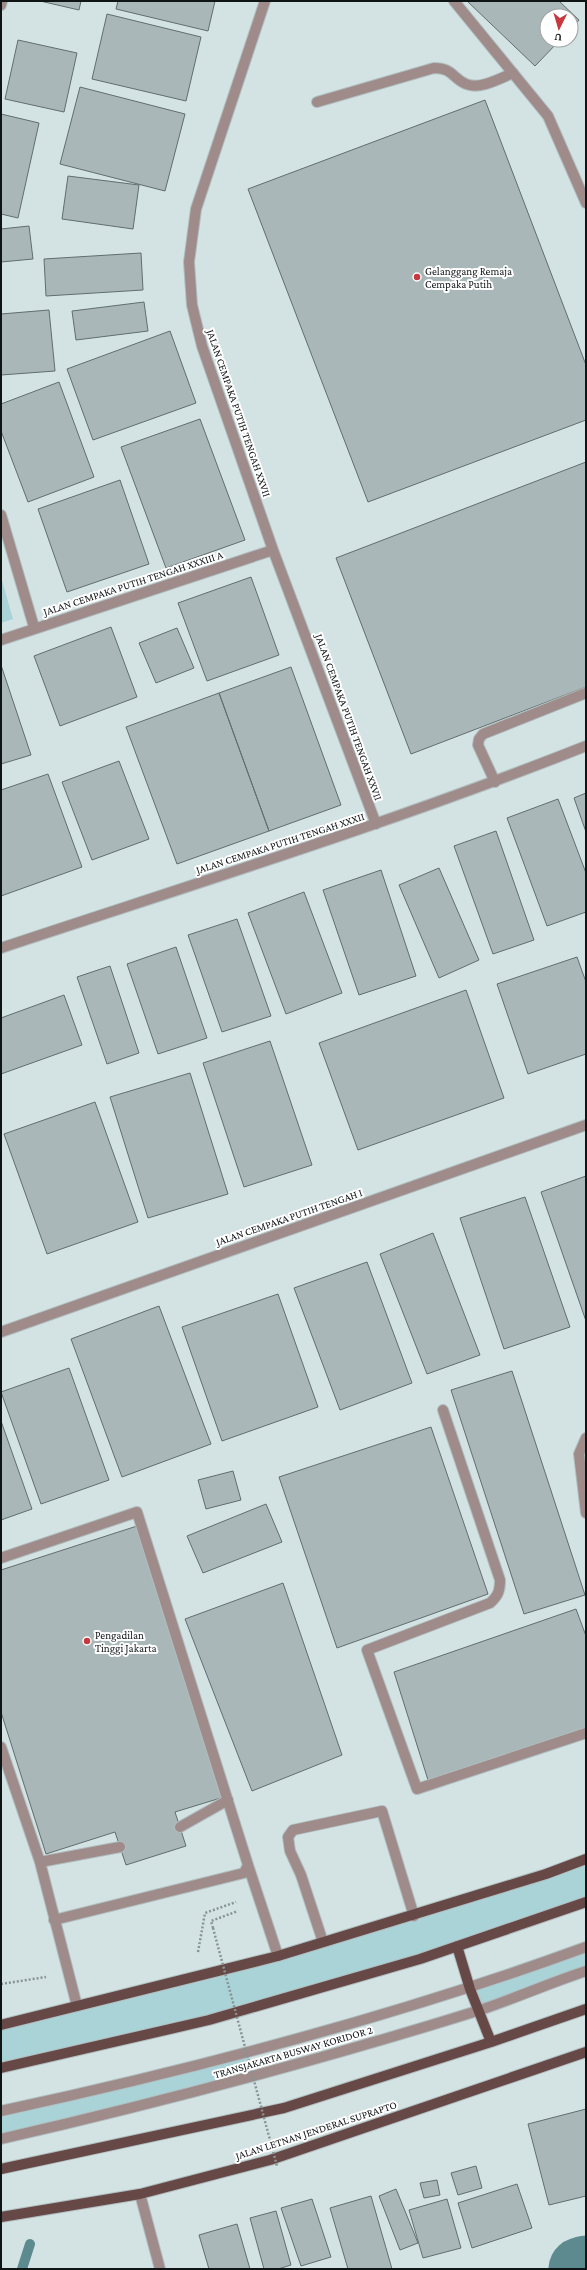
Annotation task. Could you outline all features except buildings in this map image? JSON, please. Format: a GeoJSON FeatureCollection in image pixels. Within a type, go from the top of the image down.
{"type":"FeatureCollection","features":[{"type":"Feature","properties":{"kind":"main road"},"geometry":{"type":"LineString","coordinates":[[1,2025],[278,1956],[414,1916],[546,1874],[586,1859]]}},
{"type":"Feature","properties":{"kind":"main road"},"geometry":{"type":"LineString","coordinates":[[1,2068],[209,2020],[420,1959],[586,1902]]}},
{"type":"Feature","properties":{"kind":"main road"},"geometry":{"type":"LineString","coordinates":[[457,1946],[470,1989],[491,2042]]}},
{"type":"Feature","properties":{"kind":"main road"},"geometry":{"type":"LineString","coordinates":[[1,2169],[284,2108],[491,2042],[586,2009]]}},
{"type":"Feature","properties":{"kind":"main road","name":"JALAN LETNAN JENDERAL SUPRAPTO"},"geometry":{"type":"LineString","coordinates":[[1,2217],[140,2194],[270,2160],[586,2052]]}},
{"type":"Feature","properties":{"kind":"street"},"geometry":{"type":"LineString","coordinates":[[1,5],[2,1]]}},
{"type":"Feature","properties":{"kind":"street","name":"JALAN CEMPAKA PUTIH TENGAH XXVII"},"geometry":{"type":"LineString","coordinates":[[265,1],[196,209],[189,262],[192,305],[202,346],[273,550],[376,824]]}},
{"type":"Feature","properties":{"kind":"street"},"geometry":{"type":"LineString","coordinates":[[454,1],[548,116],[586,203]]}},
{"type":"Feature","properties":{"kind":"street"},"geometry":{"type":"LineString","coordinates":[[317,102],[434,68],[450,70],[465,84],[470,86],[483,84],[513,73]]}},
{"type":"Feature","properties":{"kind":"street"},"geometry":{"type":"LineString","coordinates":[[1,515],[34,627]]}},
{"type":"Feature","properties":{"kind":"street","name":"JALAN CEMPAKA PUTIH TENGAH XXXIII A"},"geometry":{"type":"LineString","coordinates":[[1,640],[34,627],[273,550]]}},
{"type":"Feature","properties":{"kind":"street"},"geometry":{"type":"LineString","coordinates":[[495,782],[478,745],[479,739],[483,734],[586,693]]}},
{"type":"Feature","properties":{"kind":"street","name":"JALAN CEMPAKA PUTIH TENGAH XXXII"},"geometry":{"type":"LineString","coordinates":[[1,948],[376,824],[495,782],[586,746]]}},
{"type":"Feature","properties":{"kind":"street","name":"JALAN CEMPAKA PUTIH TENGAH I"},"geometry":{"type":"LineString","coordinates":[[1,1332],[586,1125]]}},
{"type":"Feature","properties":{"kind":"street"},"geometry":{"type":"LineString","coordinates":[[443,1410],[500,1580],[500,1589],[497,1597],[490,1603],[367,1650],[417,1789],[586,1733]]}},
{"type":"Feature","properties":{"kind":"street"},"geometry":{"type":"LineString","coordinates":[[586,1438],[579,1454],[586,1513]]}},
{"type":"Feature","properties":{"kind":"street"},"geometry":{"type":"LineString","coordinates":[[1,1558],[137,1512],[278,1956]]}},
{"type":"Feature","properties":{"kind":"street"},"geometry":{"type":"LineString","coordinates":[[1,1747],[40,1862],[77,2006]]}},
{"type":"Feature","properties":{"kind":"street"},"geometry":{"type":"LineString","coordinates":[[180,1827],[228,1800]]}},
{"type":"Feature","properties":{"kind":"street"},"geometry":{"type":"LineString","coordinates":[[322,1942],[301,1875],[290,1851],[288,1837],[293,1830],[382,1811],[414,1916]]}},
{"type":"Feature","properties":{"kind":"street"},"geometry":{"type":"LineString","coordinates":[[40,1862],[120,1847]]}},
{"type":"Feature","properties":{"kind":"street"},"geometry":{"type":"LineString","coordinates":[[54,1920],[244,1873],[248,1865]]}},
{"type":"Feature","properties":{"kind":"street","name":"TRANSJAKARTA BUSWAY KORIDOR 2"},"geometry":{"type":"LineString","coordinates":[[1,2111],[108,2088],[284,2043],[470,1989],[586,1947]]}},
{"type":"Feature","properties":{"kind":"street","name":"TRANSJAKARTA BUSWAY KORIDOR 2"},"geometry":{"type":"LineString","coordinates":[[1,2139],[151,2104],[256,2076],[478,2010],[586,1971]]}},
{"type":"Feature","properties":{"kind":"street"},"geometry":{"type":"LineString","coordinates":[[140,2194],[160,2269]]}},
{"type":"Feature","properties":{"kind":"path"},"geometry":{"type":"LineString","coordinates":[[193,1978],[205,1913],[238,1901],[242,1910],[211,1921],[277,2166]]}},
{"type":"Feature","properties":{"kind":"path"},"geometry":{"type":"LineString","coordinates":[[1,1984],[39,1978]]}},
{"type":"Feature","properties":{"kind":"shaded area"},"geometry":{"type":"Polygon","coordinates":[[[1,577],[13,619],[1,623],[1,577]]]}},
{"type":"Feature","properties":{"kind":"shaded area"},"geometry":{"type":"Polygon","coordinates":[[[586,1857],[586,1901],[238,2011],[1,2068],[1,2025],[225,1970],[586,1857]]]}},
{"type":"Feature","properties":{"kind":"shaded area"},"geometry":{"type":"Polygon","coordinates":[[[586,1946],[586,1972],[478,2010],[470,1989],[586,1946]]]}},
{"type":"Feature","properties":{"kind":"shaded area"},"geometry":{"type":"Polygon","coordinates":[[[247,2052],[256,2076],[1,2136],[1,2108],[247,2052]]]}},
{"type":"Feature","properties":{"kind":"waterway"},"geometry":{"type":"LineString","coordinates":[[22,2269],[30,2244]]}},
{"type":"Feature","properties":{"kind":"waterway"},"geometry":{"type":"LineString","coordinates":[[580,2269],[586,2267]]}},
{"type":"Feature","properties":{"kind":"place","name":"Gelanggang Remaja Cempaka Putih"},"geometry":{"type":"Point","coordinates":[417,277]}},
{"type":"Feature","properties":{"kind":"place","name":"Pengadilan Tinggi Jakarta"},"geometry":{"type":"Point","coordinates":[87,1641]}}]}
